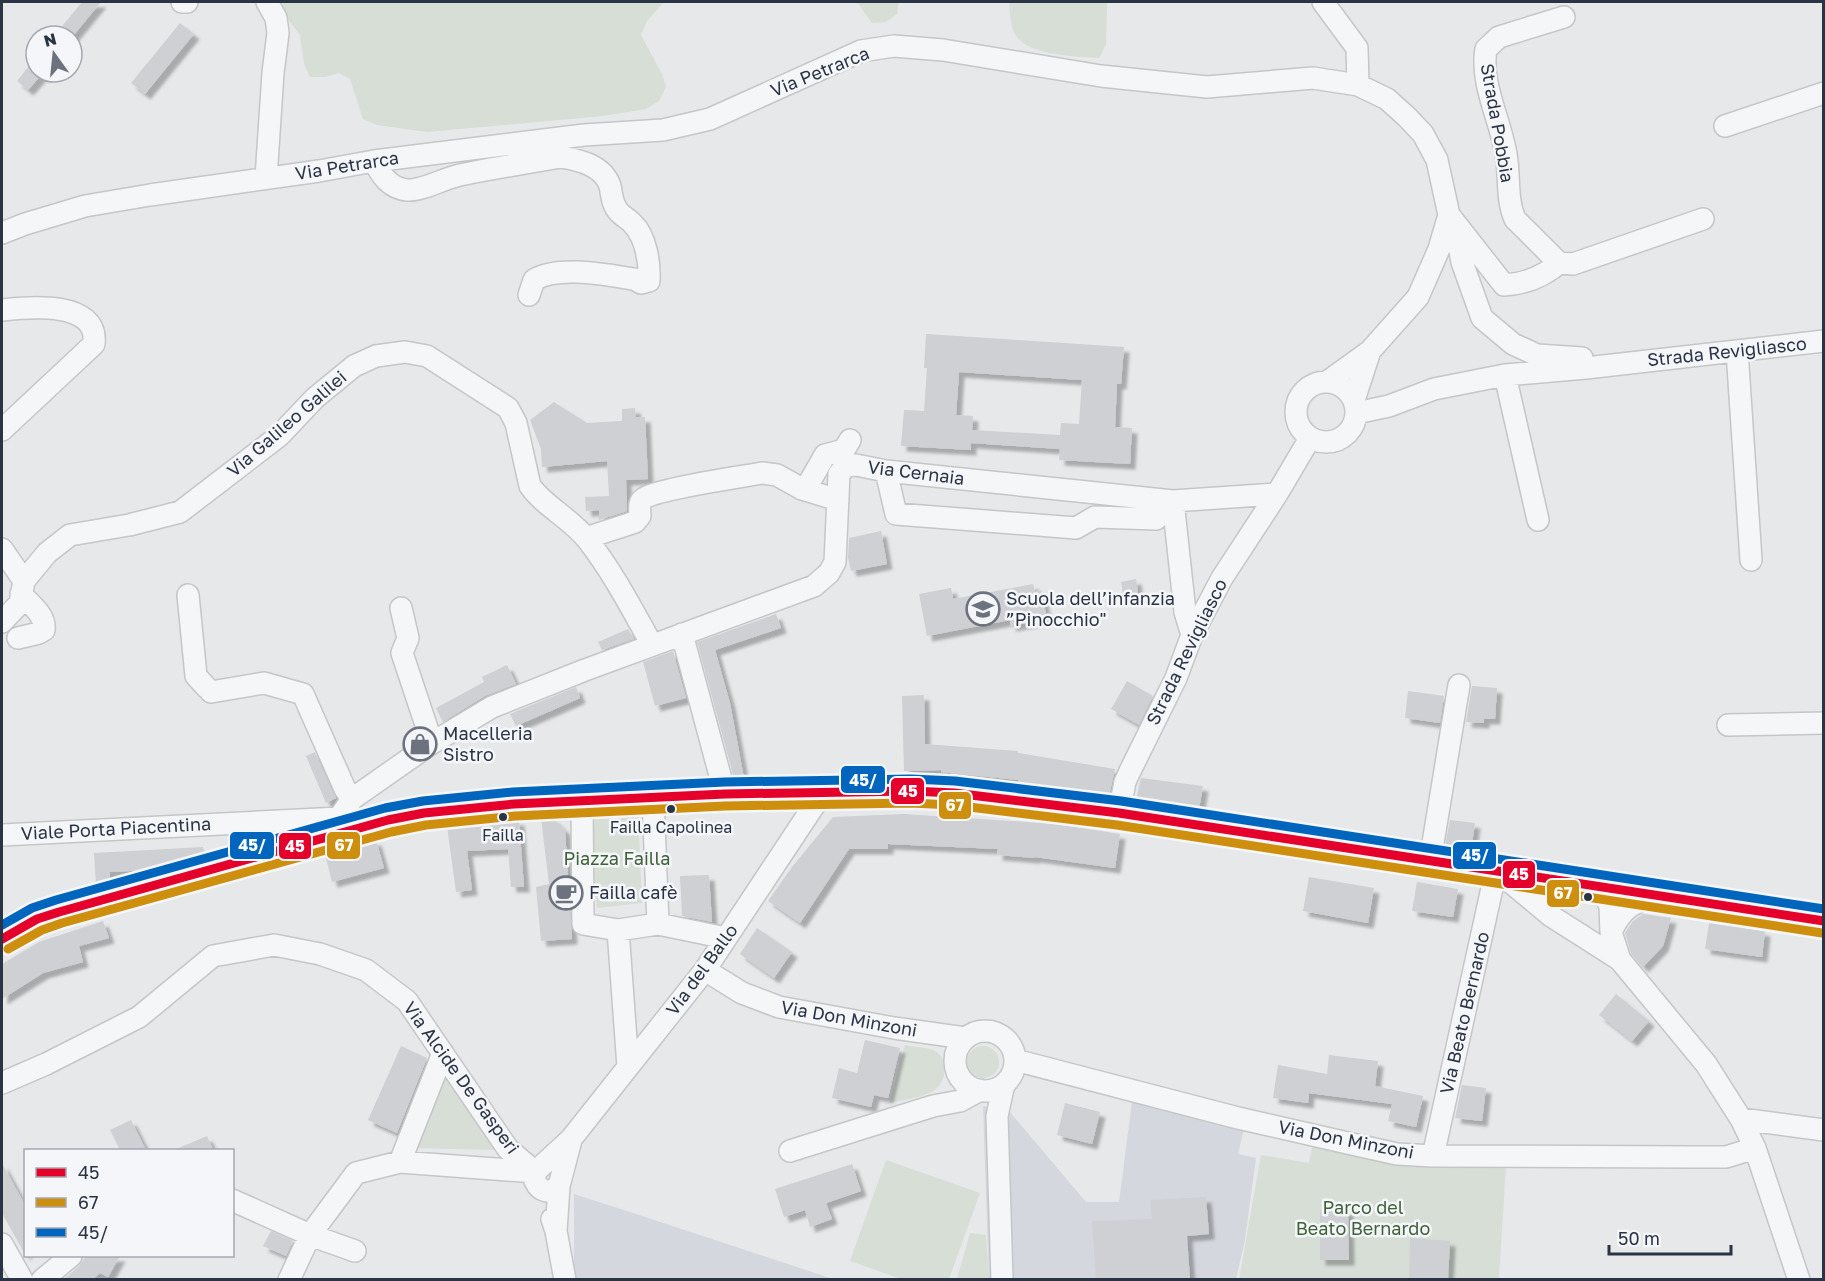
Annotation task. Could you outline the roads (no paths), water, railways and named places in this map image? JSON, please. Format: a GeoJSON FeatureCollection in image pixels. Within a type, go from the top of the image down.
{"type":"FeatureCollection","features":[{"type":"Feature","properties":{"kind":"main road"},"geometry":{"type":"LineString","coordinates":[[2,939],[38,919],[342,825],[424,813],[514,804],[725,794],[911,791],[954,793],[1116,812],[1824,921]]}},
{"type":"Feature","properties":{"kind":"street"},"geometry":{"type":"LineString","coordinates":[[182,2],[187,2]]}},
{"type":"Feature","properties":{"kind":"street"},"geometry":{"type":"LineString","coordinates":[[266,178],[278,33],[276,18],[267,2]]}},
{"type":"Feature","properties":{"kind":"street"},"geometry":{"type":"LineString","coordinates":[[1323,2],[1358,48],[1358,85]]}},
{"type":"Feature","properties":{"kind":"street","name":"Strada Pobbia"},"geometry":{"type":"LineString","coordinates":[[1559,263],[1515,219],[1511,210],[1506,154],[1484,64],[1486,49],[1500,38],[1564,17]]}},
{"type":"Feature","properties":{"kind":"street","name":"Via Petrarca"},"geometry":{"type":"LineString","coordinates":[[2,233],[85,206],[374,160],[584,135],[663,130],[710,119],[861,51],[894,46],[944,50],[1101,76],[1207,87],[1313,78],[1358,85],[1387,99],[1423,134],[1437,159],[1454,223],[1439,249],[1418,297],[1370,351],[1327,382]]}},
{"type":"Feature","properties":{"kind":"street"},"geometry":{"type":"LineString","coordinates":[[1725,126],[1824,93]]}},
{"type":"Feature","properties":{"kind":"street"},"geometry":{"type":"LineString","coordinates":[[374,160],[385,180],[408,190],[460,175],[561,157],[577,159],[592,165],[609,183],[619,213],[633,222],[642,236],[649,281],[641,283],[634,279],[584,272],[541,276],[534,280],[530,295]]}},
{"type":"Feature","properties":{"kind":"street"},"geometry":{"type":"LineString","coordinates":[[1454,223],[1504,285],[1519,284],[1549,272],[1559,263],[1573,264],[1703,219]]}},
{"type":"Feature","properties":{"kind":"street","name":"Strada Revigliasco"},"geometry":{"type":"LineString","coordinates":[[1454,223],[1462,262],[1482,318],[1513,344],[1537,355],[1630,362]]}},
{"type":"Feature","properties":{"kind":"street"},"geometry":{"type":"LineString","coordinates":[[2,310],[36,306],[69,311],[90,322],[95,334],[94,344],[2,430]]}},
{"type":"Feature","properties":{"kind":"street","name":"Strada Revigliasco"},"geometry":{"type":"LineString","coordinates":[[1355,407],[1389,406],[1434,389],[1505,375],[1824,341]]}},
{"type":"Feature","properties":{"kind":"street","name":"Via Petrarca"},"geometry":{"type":"LineString","coordinates":[[1355,407],[1370,351]]}},
{"type":"Feature","properties":{"kind":"street"},"geometry":{"type":"LineString","coordinates":[[1737,351],[1751,560]]}},
{"type":"Feature","properties":{"kind":"street","name":"Via Galileo Galilei"},"geometry":{"type":"LineString","coordinates":[[2,621],[20,603],[23,588],[47,553],[70,535],[129,525],[180,512],[279,436],[315,398],[354,366],[376,356],[405,352],[427,356],[508,408],[516,423],[530,486],[536,494],[588,537],[652,645]]}},
{"type":"Feature","properties":{"kind":"street"},"geometry":{"type":"LineString","coordinates":[[1505,375],[1538,520]]}},
{"type":"Feature","properties":{"kind":"street"},"geometry":{"type":"LineString","coordinates":[[1327,382],[1343,387],[1355,407],[1355,422],[1344,436],[1327,442],[1310,438],[1298,423],[1296,413],[1297,403],[1302,394],[1317,383],[1327,382]]}},
{"type":"Feature","properties":{"kind":"street","name":"Strada Revigliasco"},"geometry":{"type":"LineString","coordinates":[[1116,812],[1125,782],[1176,678],[1192,635],[1222,578],[1277,494],[1310,438]]}},
{"type":"Feature","properties":{"kind":"street"},"geometry":{"type":"LineString","coordinates":[[805,490],[825,455],[844,450],[850,440]]}},
{"type":"Feature","properties":{"kind":"street","name":"Via Cernaia"},"geometry":{"type":"LineString","coordinates":[[342,825],[352,799],[432,743],[492,708],[652,645],[814,586],[829,573],[835,562],[839,474],[846,466],[856,465],[886,471],[1173,501],[1277,494]]}},
{"type":"Feature","properties":{"kind":"street"},"geometry":{"type":"LineString","coordinates":[[886,471],[896,514],[1076,528],[1095,517],[1156,519],[1173,501]]}},
{"type":"Feature","properties":{"kind":"street"},"geometry":{"type":"LineString","coordinates":[[588,537],[635,522],[640,516],[639,504],[644,498],[665,491],[762,473],[777,475],[805,490],[838,500]]}},
{"type":"Feature","properties":{"kind":"street"},"geometry":{"type":"LineString","coordinates":[[1173,501],[1185,612],[1192,635]]}},
{"type":"Feature","properties":{"kind":"street"},"geometry":{"type":"LineString","coordinates":[[2,549],[45,623],[44,630],[39,633],[18,638]]}},
{"type":"Feature","properties":{"kind":"street"},"geometry":{"type":"LineString","coordinates":[[188,595],[196,676],[209,690],[264,683],[303,694],[345,789],[352,799]]}},
{"type":"Feature","properties":{"kind":"street"},"geometry":{"type":"LineString","coordinates":[[401,608],[408,638],[402,653],[432,743]]}},
{"type":"Feature","properties":{"kind":"street"},"geometry":{"type":"LineString","coordinates":[[682,634],[725,794]]}},
{"type":"Feature","properties":{"kind":"street"},"geometry":{"type":"LineString","coordinates":[[1426,860],[1433,843],[1459,685]]}},
{"type":"Feature","properties":{"kind":"street"},"geometry":{"type":"LineString","coordinates":[[1728,725],[1824,723]]}},
{"type":"Feature","properties":{"kind":"street","name":"Via del Ballo"},"geometry":{"type":"LineString","coordinates":[[549,1178],[571,1139],[705,970],[823,792]]}},
{"type":"Feature","properties":{"kind":"street"},"geometry":{"type":"LineString","coordinates":[[653,798],[658,924]]}},
{"type":"Feature","properties":{"kind":"street"},"geometry":{"type":"LineString","coordinates":[[582,801],[583,924],[618,930],[658,924],[726,938]]}},
{"type":"Feature","properties":{"kind":"street","name":"Viale Porta Piacentina"},"geometry":{"type":"LineString","coordinates":[[2,835],[342,825]]}},
{"type":"Feature","properties":{"kind":"street"},"geometry":{"type":"LineString","coordinates":[[1496,870],[1551,916],[1620,960]]}},
{"type":"Feature","properties":{"kind":"street","name":"Via Beato Bernardo"},"geometry":{"type":"LineString","coordinates":[[1433,1156],[1496,870]]}},
{"type":"Feature","properties":{"kind":"street"},"geometry":{"type":"LineString","coordinates":[[1551,916],[1549,898],[1560,880]]}},
{"type":"Feature","properties":{"kind":"street"},"geometry":{"type":"LineString","coordinates":[[1600,886],[1610,906],[1613,945],[1620,960],[1706,1065],[1741,1119],[1755,1148],[1799,1280]]}},
{"type":"Feature","properties":{"kind":"street"},"geometry":{"type":"LineString","coordinates":[[1611,932],[1617,918],[1628,907],[1662,895]]}},
{"type":"Feature","properties":{"kind":"street"},"geometry":{"type":"LineString","coordinates":[[618,930],[628,1067]]}},
{"type":"Feature","properties":{"kind":"street","name":"Via Alcide De Gasperi"},"geometry":{"type":"LineString","coordinates":[[2,1083],[46,1064],[139,1017],[213,956],[274,945],[320,954],[366,970],[407,1001],[508,1149],[549,1178]]}},
{"type":"Feature","properties":{"kind":"street","name":"Via Don Minzoni"},"geometry":{"type":"LineString","coordinates":[[705,970],[742,993],[779,1008],[965,1038]]}},
{"type":"Feature","properties":{"kind":"street"},"geometry":{"type":"LineString","coordinates":[[790,1151],[933,1106],[960,1101],[989,1088],[1014,1069],[1013,1051],[1008,1042],[1001,1035],[992,1031],[973,1033],[965,1038],[957,1050],[957,1067],[951,1089],[933,1106]]}},
{"type":"Feature","properties":{"kind":"street"},"geometry":{"type":"LineString","coordinates":[[929,1033],[972,1088],[989,1088]]}},
{"type":"Feature","properties":{"kind":"street"},"geometry":{"type":"LineString","coordinates":[[400,1162],[443,1053]]}},
{"type":"Feature","properties":{"kind":"street","name":"Via Don Minzoni"},"geometry":{"type":"LineString","coordinates":[[1015,1060],[1238,1118],[1398,1154],[1726,1157],[1755,1148]]}},
{"type":"Feature","properties":{"kind":"street"},"geometry":{"type":"LineString","coordinates":[[989,1088],[997,1116],[1002,1280]]}},
{"type":"Feature","properties":{"kind":"street"},"geometry":{"type":"LineString","coordinates":[[1741,1119],[1824,1130]]}},
{"type":"Feature","properties":{"kind":"street"},"geometry":{"type":"LineString","coordinates":[[289,1280],[310,1234],[356,1173],[400,1162],[549,1178],[565,1280]]}},
{"type":"Feature","properties":{"kind":"street"},"geometry":{"type":"LineString","coordinates":[[234,1201],[355,1251]]}},
{"type":"Feature","properties":{"kind":"street"},"geometry":{"type":"LineString","coordinates":[[2,1244],[22,1280]]}},
{"type":"Feature","properties":{"kind":"street"},"geometry":{"type":"LineString","coordinates":[[42,1280],[70,1257]]}},
{"type":"Feature","properties":{"kind":"place","name":"Scuola dell’infanzia ”Pinocchio\""},"geometry":{"type":"Point","coordinates":[983,609]}},
{"type":"Feature","properties":{"kind":"place","name":"Macelleria Sistro"},"geometry":{"type":"Point","coordinates":[420,744]}},
{"type":"Feature","properties":{"kind":"place","name":"Failla Capolinea"},"geometry":{"type":"Point","coordinates":[671,809]}},
{"type":"Feature","properties":{"kind":"place","name":"Failla"},"geometry":{"type":"Point","coordinates":[503,817]}},
{"type":"Feature","properties":{"kind":"place","name":"Failla cafè"},"geometry":{"type":"Point","coordinates":[566,893]}},
{"type":"Feature","properties":{"kind":"park label","name":"Piazza Failla"},"geometry":{"type":"Point","coordinates":[617,859]}},
{"type":"Feature","properties":{"kind":"park label","name":"Parco del Beato Bernardo"},"geometry":{"type":"Point","coordinates":[1363,1218]}}]}
